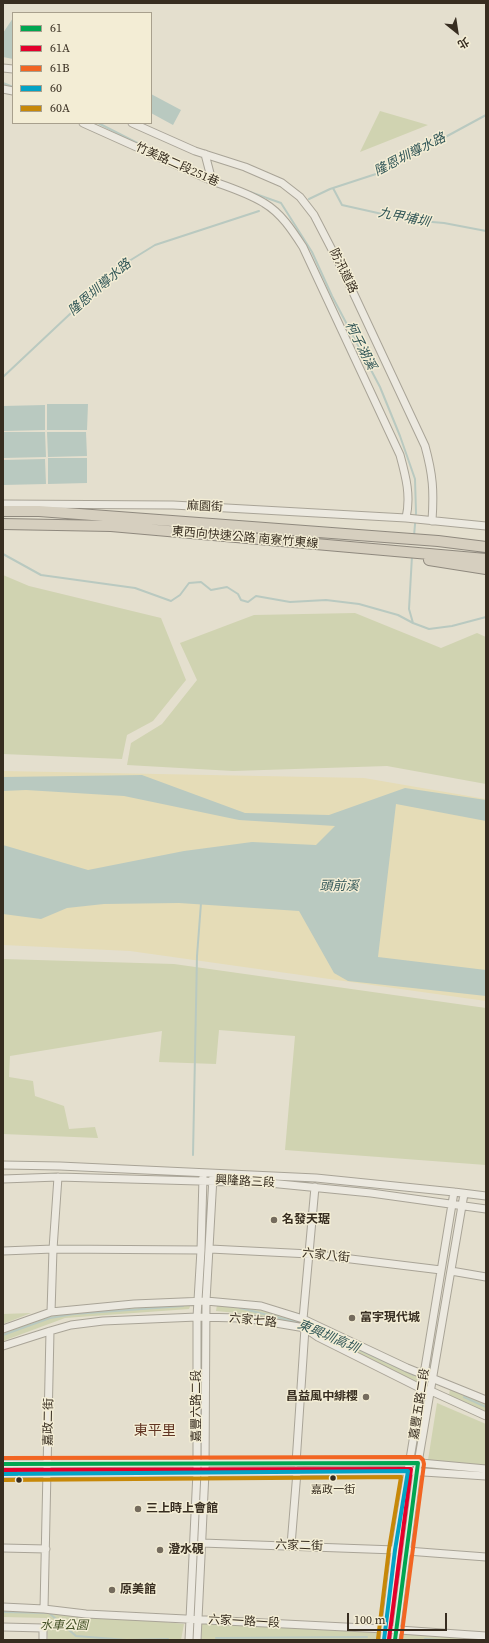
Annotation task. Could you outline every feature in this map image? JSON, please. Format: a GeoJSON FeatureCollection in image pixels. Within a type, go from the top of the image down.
{"type":"FeatureCollection","features":[{"type":"Feature","properties":{"kind":"highway","name":"東西向快速公路 南寮竹東線"},"geometry":{"type":"LineString","coordinates":[[3,511],[47,512],[486,547]]}},
{"type":"Feature","properties":{"kind":"highway","name":"東西向快速公路 南寮竹東線"},"geometry":{"type":"LineString","coordinates":[[3,524],[111,526],[486,559]]}},
{"type":"Feature","properties":{"kind":"highway"},"geometry":{"type":"LineString","coordinates":[[352,547],[486,569]]}},
{"type":"Feature","properties":{"kind":"street","name":"竹美路二段251巷"},"geometry":{"type":"LineString","coordinates":[[85,124],[264,203],[290,226],[303,247],[400,455],[407,480],[409,504],[406,518]]}},
{"type":"Feature","properties":{"kind":"street","name":"防汛道路"},"geometry":{"type":"LineString","coordinates":[[134,124],[205,154],[245,167],[282,183],[300,197],[314,215],[344,273],[425,446],[432,472],[434,494],[432,521]]}},
{"type":"Feature","properties":{"kind":"street"},"geometry":{"type":"LineString","coordinates":[[205,154],[212,181]]}},
{"type":"Feature","properties":{"kind":"street","name":"麻園街"},"geometry":{"type":"LineString","coordinates":[[3,504],[173,505],[406,518],[486,526]]}},
{"type":"Feature","properties":{"kind":"street","name":"興隆路三段"},"geometry":{"type":"LineString","coordinates":[[3,1165],[60,1166],[316,1178],[486,1196]]}},
{"type":"Feature","properties":{"kind":"street","name":"嘉豐六路二段"},"geometry":{"type":"LineString","coordinates":[[197,1640],[205,1472],[206,1318],[203,1301],[201,1250],[203,1172]]}},
{"type":"Feature","properties":{"kind":"street","name":"嘉豐六路二段"},"geometry":{"type":"LineString","coordinates":[[189,1640],[197,1472],[197,1317],[203,1301],[210,1249],[212,1181],[214,1173]]}},
{"type":"Feature","properties":{"kind":"street"},"geometry":{"type":"LineString","coordinates":[[51,1312],[53,1249],[58,1178]]}},
{"type":"Feature","properties":{"kind":"street","name":"興隆路三段"},"geometry":{"type":"LineString","coordinates":[[3,1179],[58,1178],[269,1183],[316,1187],[486,1209]]}},
{"type":"Feature","properties":{"kind":"street"},"geometry":{"type":"LineString","coordinates":[[303,1319],[316,1187]]}},
{"type":"Feature","properties":{"kind":"street","name":"嘉豐五路二段"},"geometry":{"type":"LineString","coordinates":[[384,1640],[395,1550],[454,1192]]}},
{"type":"Feature","properties":{"kind":"street","name":"嘉豐五路二段"},"geometry":{"type":"LineString","coordinates":[[395,1640],[418,1463],[464,1194]]}},
{"type":"Feature","properties":{"kind":"street"},"geometry":{"type":"LineString","coordinates":[[3,1251],[53,1249],[201,1250]]}},
{"type":"Feature","properties":{"kind":"street","name":"六家八街"},"geometry":{"type":"LineString","coordinates":[[210,1249],[310,1254],[441,1270]]}},
{"type":"Feature","properties":{"kind":"street"},"geometry":{"type":"LineString","coordinates":[[451,1271],[486,1277]]}},
{"type":"Feature","properties":{"kind":"street","name":"六家七路"},"geometry":{"type":"LineString","coordinates":[[3,1329],[51,1312],[134,1304],[203,1301],[261,1306],[303,1319],[424,1375],[486,1400]]}},
{"type":"Feature","properties":{"kind":"street","name":"六家七路"},"geometry":{"type":"LineString","coordinates":[[3,1346],[71,1325],[103,1321],[197,1317],[238,1318],[305,1328],[422,1389],[431,1391],[486,1416]]}},
{"type":"Feature","properties":{"kind":"street"},"geometry":{"type":"LineString","coordinates":[[296,1463],[305,1328]]}},
{"type":"Feature","properties":{"kind":"street","name":"嘉政二街"},"geometry":{"type":"LineString","coordinates":[[44,1609],[50,1331]]}},
{"type":"Feature","properties":{"kind":"street"},"geometry":{"type":"LineString","coordinates":[[3,1464],[410,1462],[486,1469]]}},
{"type":"Feature","properties":{"kind":"street"},"geometry":{"type":"LineString","coordinates":[[3,1474],[47,1475],[197,1472],[408,1471],[486,1476]]}},
{"type":"Feature","properties":{"kind":"street"},"geometry":{"type":"LineString","coordinates":[[291,1545],[297,1472]]}},
{"type":"Feature","properties":{"kind":"street","name":"六家二街"},"geometry":{"type":"LineString","coordinates":[[202,1543],[291,1545],[395,1550]]}},
{"type":"Feature","properties":{"kind":"street"},"geometry":{"type":"LineString","coordinates":[[3,1548],[46,1549]]}},
{"type":"Feature","properties":{"kind":"street"},"geometry":{"type":"LineString","coordinates":[[407,1551],[486,1557]]}},
{"type":"Feature","properties":{"kind":"street","name":"六家一路一段"},"geometry":{"type":"LineString","coordinates":[[3,1607],[44,1609],[86,1614],[486,1636]]}},
{"type":"Feature","properties":{"kind":"street"},"geometry":{"type":"LineString","coordinates":[[3,1627],[43,1628],[43,1640]]}},
{"type":"Feature","properties":{"kind":"green space"},"geometry":{"type":"Polygon","coordinates":[[[380,111],[428,125],[360,152],[380,111]]]}},
{"type":"Feature","properties":{"kind":"green space"},"geometry":{"type":"Polygon","coordinates":[[[3,575],[29,586],[161,618],[186,680],[153,721],[127,735],[122,759],[3,754],[3,575]]]}},
{"type":"Feature","properties":{"kind":"green space"},"geometry":{"type":"Polygon","coordinates":[[[355,613],[441,648],[477,633],[486,637],[486,784],[387,766],[233,771],[127,765],[131,743],[162,724],[197,680],[180,643],[254,615],[355,613]]]}},
{"type":"Feature","properties":{"kind":"green space"},"geometry":{"type":"Polygon","coordinates":[[[3,959],[174,964],[486,1008],[486,1165],[285,1150],[295,1036],[219,1030],[216,1064],[159,1062],[162,1031],[10,1056],[9,1077],[33,1081],[35,1096],[64,1106],[69,1129],[95,1127],[98,1138],[3,1134],[3,959]]]}},
{"type":"Feature","properties":{"kind":"green space"},"geometry":{"type":"Polygon","coordinates":[[[191,1304],[189,1309],[65,1318],[3,1341],[3,1333],[59,1314],[191,1304]]]}},
{"type":"Feature","properties":{"kind":"green space"},"geometry":{"type":"Polygon","coordinates":[[[217,1305],[261,1308],[303,1321],[419,1375],[419,1383],[302,1327],[257,1315],[216,1311],[217,1305]]]}},
{"type":"Feature","properties":{"kind":"green space"},"geometry":{"type":"Polygon","coordinates":[[[31,1313],[3,1324],[3,1314],[31,1313]]]}},
{"type":"Feature","properties":{"kind":"green space"},"geometry":{"type":"Polygon","coordinates":[[[450,1388],[486,1403],[486,1412],[449,1396],[450,1388]]]}},
{"type":"Feature","properties":{"kind":"green space"},"geometry":{"type":"Polygon","coordinates":[[[437,1403],[486,1424],[486,1466],[428,1460],[437,1403]]]}},
{"type":"Feature","properties":{"kind":"green space","name":"水車公園"},"geometry":{"type":"Polygon","coordinates":[[[3,1609],[46,1609],[184,1624],[181,1640],[48,1640],[46,1618],[3,1617],[3,1609]]]}},
{"type":"Feature","properties":{"kind":"green space"},"geometry":{"type":"Polygon","coordinates":[[[202,1623],[380,1633],[379,1640],[201,1640],[202,1623]]]}},
{"type":"Feature","properties":{"kind":"green space"},"geometry":{"type":"Polygon","coordinates":[[[399,1633],[486,1640],[398,1640],[399,1633]]]}},
{"type":"Feature","properties":{"kind":"sand"},"geometry":{"type":"Polygon","coordinates":[[[3,771],[364,778],[486,799],[486,1001],[130,951],[3,945],[3,771]]]}},
{"type":"Feature","properties":{"kind":"water"},"geometry":{"type":"Polygon","coordinates":[[[12,20],[12,59],[3,57],[3,33],[12,20]]]}},
{"type":"Feature","properties":{"kind":"water"},"geometry":{"type":"Polygon","coordinates":[[[152,95],[181,110],[173,125],[152,114],[152,95]]]}},
{"type":"Feature","properties":{"kind":"water"},"geometry":{"type":"Polygon","coordinates":[[[47,404],[88,404],[87,430],[47,430],[47,404]]]}},
{"type":"Feature","properties":{"kind":"water"},"geometry":{"type":"Polygon","coordinates":[[[45,405],[45,430],[3,431],[3,406],[45,405]]]}},
{"type":"Feature","properties":{"kind":"water"},"geometry":{"type":"Polygon","coordinates":[[[3,432],[45,432],[46,457],[3,458],[3,432]]]}},
{"type":"Feature","properties":{"kind":"water"},"geometry":{"type":"Polygon","coordinates":[[[47,432],[86,432],[87,456],[48,457],[47,432]]]}},
{"type":"Feature","properties":{"kind":"water"},"geometry":{"type":"Polygon","coordinates":[[[48,458],[87,458],[87,483],[48,484],[48,458]]]}},
{"type":"Feature","properties":{"kind":"water"},"geometry":{"type":"Polygon","coordinates":[[[45,459],[46,484],[3,485],[3,460],[45,459]]]}},
{"type":"Feature","properties":{"kind":"water","name":"頭前溪"},"geometry":{"type":"Polygon","coordinates":[[[142,775],[245,813],[329,815],[405,788],[486,800],[486,821],[396,804],[378,957],[486,970],[486,996],[348,981],[334,973],[299,911],[179,903],[104,904],[67,908],[41,919],[3,914],[3,845],[88,870],[184,851],[252,842],[316,845],[335,826],[239,820],[124,796],[26,790],[3,791],[3,777],[142,775]]]}},
{"type":"Feature","properties":{"kind":"waterway","name":"柯子湖溪"},"geometry":{"type":"LineString","coordinates":[[3,83],[12,87]]}},
{"type":"Feature","properties":{"kind":"waterway","name":"隆恩圳導水路"},"geometry":{"type":"LineString","coordinates":[[309,199],[330,189],[379,173],[486,115]]}},
{"type":"Feature","properties":{"kind":"waterway","name":"柯子湖溪"},"geometry":{"type":"LineString","coordinates":[[100,124],[157,153]]}},
{"type":"Feature","properties":{"kind":"waterway","name":"九甲埔圳"},"geometry":{"type":"LineString","coordinates":[[333,188],[342,205],[409,220],[444,223],[486,231]]}},
{"type":"Feature","properties":{"kind":"waterway","name":"柯子湖溪"},"geometry":{"type":"LineString","coordinates":[[250,192],[281,203],[312,252],[332,296],[380,387],[400,436],[415,479],[416,513],[414,536]]}},
{"type":"Feature","properties":{"kind":"waterway","name":"隆恩圳導水路"},"geometry":{"type":"LineString","coordinates":[[3,377],[121,266],[155,245],[259,211]]}},
{"type":"Feature","properties":{"kind":"waterway"},"geometry":{"type":"LineString","coordinates":[[3,554],[41,575],[135,588],[171,601],[180,595],[189,583],[201,582],[211,590],[227,587],[238,594],[241,600],[248,602],[256,596],[290,602],[326,600],[359,604],[398,615],[413,623]]}},
{"type":"Feature","properties":{"kind":"waterway","name":"柯子湖溪"},"geometry":{"type":"LineString","coordinates":[[412,556],[409,609],[413,623],[429,629],[452,626],[486,617]]}},
{"type":"Feature","properties":{"kind":"waterway"},"geometry":{"type":"LineString","coordinates":[[193,1155],[197,956],[201,903]]}},
{"type":"Feature","properties":{"kind":"waterway","name":"東興圳高圳"},"geometry":{"type":"LineString","coordinates":[[3,1335],[50,1318],[74,1314],[183,1306]]}},
{"type":"Feature","properties":{"kind":"waterway","name":"東興圳高圳"},"geometry":{"type":"LineString","coordinates":[[240,1308],[304,1324],[414,1375]]}},
{"type":"Feature","properties":{"kind":"waterway","name":"東興圳高圳"},"geometry":{"type":"LineString","coordinates":[[464,1397],[486,1407]]}},
{"type":"Feature","properties":{"kind":"waterway"},"geometry":{"type":"LineString","coordinates":[[3,1612],[49,1613],[76,1636],[127,1640],[168,1639]]}},
{"type":"Feature","properties":{"kind":"waterway"},"geometry":{"type":"LineString","coordinates":[[216,1638],[367,1637]]}},
{"type":"Feature","properties":{"kind":"waterway"},"geometry":{"type":"LineString","coordinates":[[425,1639],[440,1640]]}},
{"type":"Feature","properties":{"kind":"transit line","name":"61B"},"geometry":{"type":"LineString","coordinates":[[3,1458],[420,1457],[424,1464],[401,1640]]}},
{"type":"Feature","properties":{"kind":"transit line","name":"61"},"geometry":{"type":"LineString","coordinates":[[3,1464],[418,1463],[395,1640]]}},
{"type":"Feature","properties":{"kind":"transit line","name":"61A"},"geometry":{"type":"LineString","coordinates":[[3,1470],[411,1469],[389,1639]]}},
{"type":"Feature","properties":{"kind":"transit line","name":"60"},"geometry":{"type":"LineString","coordinates":[[3,1474],[408,1471],[395,1550],[384,1640]]}},
{"type":"Feature","properties":{"kind":"transit line","name":"60A"},"geometry":{"type":"LineString","coordinates":[[3,1480],[401,1477],[389,1549],[378,1639]]}},
{"type":"Feature","properties":{"kind":"place","name":"名發天琚"},"geometry":{"type":"Point","coordinates":[274,1220]}},
{"type":"Feature","properties":{"kind":"place","name":"富宇現代城"},"geometry":{"type":"Point","coordinates":[352,1318]}},
{"type":"Feature","properties":{"kind":"place","name":"昌益風中緋櫻"},"geometry":{"type":"Point","coordinates":[366,1397]}},
{"type":"Feature","properties":{"kind":"place","name":"嘉政一街"},"geometry":{"type":"Point","coordinates":[333,1478]}},
{"type":"Feature","properties":{"kind":"place","name":"三上時上會館"},"geometry":{"type":"Point","coordinates":[138,1509]}},
{"type":"Feature","properties":{"kind":"place","name":"澄水硯"},"geometry":{"type":"Point","coordinates":[160,1550]}},
{"type":"Feature","properties":{"kind":"place","name":"原美館"},"geometry":{"type":"Point","coordinates":[112,1590]}},
{"type":"Feature","properties":{"kind":"district","name":"東平里"},"geometry":{"type":"Point","coordinates":[155,1431]}}]}
